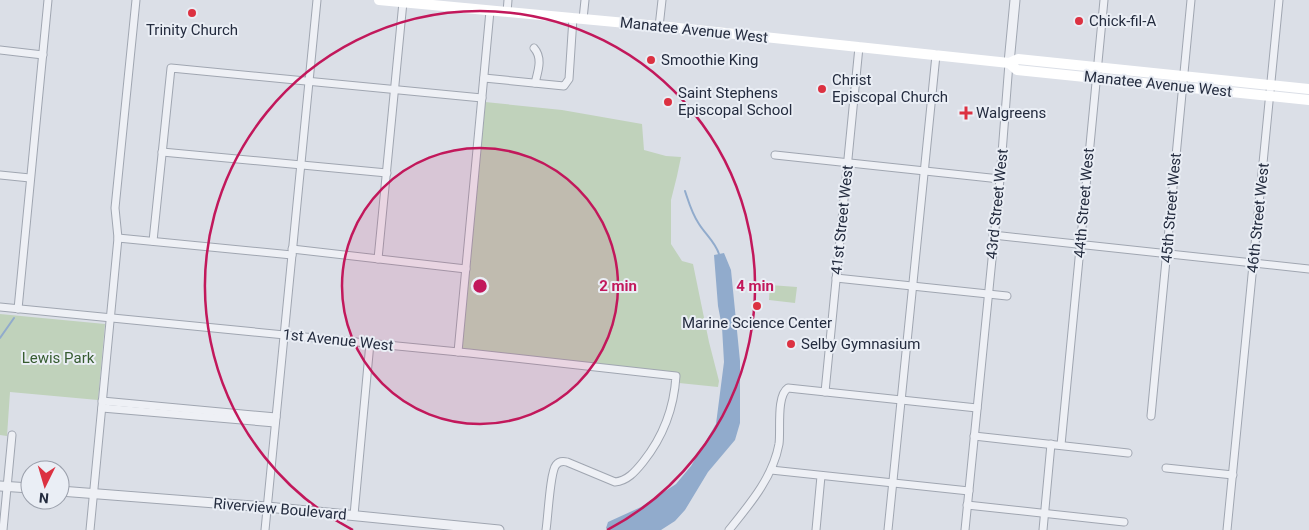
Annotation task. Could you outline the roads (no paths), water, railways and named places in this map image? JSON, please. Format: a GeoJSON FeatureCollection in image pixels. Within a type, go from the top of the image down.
{"type":"FeatureCollection","features":[{"type":"Feature","properties":{"kind":"main road","name":"Manatee Avenue West"},"geometry":{"type":"LineString","coordinates":[[379,0],[430,2],[490,11],[660,26],[1009,62],[1017,70],[1184,76],[1309,89]]}},
{"type":"Feature","properties":{"kind":"main road","name":"Manatee Avenue West"},"geometry":{"type":"LineString","coordinates":[[1097,72],[1183,87],[1309,100]]}},
{"type":"Feature","properties":{"kind":"street"},"geometry":{"type":"LineString","coordinates":[[18,309],[48,0]]}},
{"type":"Feature","properties":{"kind":"street"},"geometry":{"type":"LineString","coordinates":[[90,530],[118,238],[115,208],[136,0]]}},
{"type":"Feature","properties":{"kind":"street"},"geometry":{"type":"LineString","coordinates":[[265,530],[317,0]]}},
{"type":"Feature","properties":{"kind":"street"},"geometry":{"type":"LineString","coordinates":[[507,12],[508,0]]}},
{"type":"Feature","properties":{"kind":"street"},"geometry":{"type":"LineString","coordinates":[[484,78],[564,86],[568,83],[578,19],[585,0]]}},
{"type":"Feature","properties":{"kind":"street"},"geometry":{"type":"LineString","coordinates":[[660,26],[662,0]]}},
{"type":"Feature","properties":{"kind":"street","name":"43rd Street West"},"geometry":{"type":"LineString","coordinates":[[965,530],[1000,179],[1015,0]]}},
{"type":"Feature","properties":{"kind":"street","name":"44th Street West"},"geometry":{"type":"LineString","coordinates":[[1061,445],[1104,0]]}},
{"type":"Feature","properties":{"kind":"street","name":"45th Street West"},"geometry":{"type":"LineString","coordinates":[[1151,416],[1191,0]]}},
{"type":"Feature","properties":{"kind":"street","name":"46th Street West"},"geometry":{"type":"LineString","coordinates":[[1228,530],[1279,0]]}},
{"type":"Feature","properties":{"kind":"street"},"geometry":{"type":"LineString","coordinates":[[378,259],[403,2]]}},
{"type":"Feature","properties":{"kind":"street"},"geometry":{"type":"LineString","coordinates":[[458,352],[490,11]]}},
{"type":"Feature","properties":{"kind":"street","name":"41st Street West"},"geometry":{"type":"LineString","coordinates":[[825,392],[858,47]]}},
{"type":"Feature","properties":{"kind":"street"},"geometry":{"type":"LineString","coordinates":[[534,48],[540,58],[536,83]]}},
{"type":"Feature","properties":{"kind":"street"},"geometry":{"type":"LineString","coordinates":[[0,50],[43,55]]}},
{"type":"Feature","properties":{"kind":"street"},"geometry":{"type":"LineString","coordinates":[[888,530],[936,55]]}},
{"type":"Feature","properties":{"kind":"street"},"geometry":{"type":"LineString","coordinates":[[153,242],[171,68],[482,98]]}},
{"type":"Feature","properties":{"kind":"street"},"geometry":{"type":"LineString","coordinates":[[162,152],[387,174]]}},
{"type":"Feature","properties":{"kind":"street"},"geometry":{"type":"LineString","coordinates":[[775,155],[1000,179]]}},
{"type":"Feature","properties":{"kind":"street"},"geometry":{"type":"LineString","coordinates":[[0,175],[30,178]]}},
{"type":"Feature","properties":{"kind":"street"},"geometry":{"type":"LineString","coordinates":[[994,236],[1309,269]]}},
{"type":"Feature","properties":{"kind":"street"},"geometry":{"type":"LineString","coordinates":[[118,238],[378,259],[466,269]]}},
{"type":"Feature","properties":{"kind":"street"},"geometry":{"type":"LineString","coordinates":[[836,278],[1007,296]]}},
{"type":"Feature","properties":{"kind":"street","name":"1st Avenue West"},"geometry":{"type":"LineString","coordinates":[[0,307],[458,352],[676,376],[672,406],[662,432],[650,452],[630,476],[620,482],[615,482],[567,462],[560,462],[556,465],[553,474],[546,530]]}},
{"type":"Feature","properties":{"kind":"street"},"geometry":{"type":"LineString","coordinates":[[354,515],[370,344]]}},
{"type":"Feature","properties":{"kind":"street"},"geometry":{"type":"LineString","coordinates":[[730,530],[749,505],[771,470],[779,445],[781,401],[785,390],[792,388],[977,408]]}},
{"type":"Feature","properties":{"kind":"street"},"geometry":{"type":"LineString","coordinates":[[102,404],[276,420]]}},
{"type":"Feature","properties":{"kind":"street"},"geometry":{"type":"LineString","coordinates":[[3,530],[4,486],[12,435]]}},
{"type":"Feature","properties":{"kind":"street"},"geometry":{"type":"LineString","coordinates":[[974,436],[1128,453]]}},
{"type":"Feature","properties":{"kind":"street"},"geometry":{"type":"LineString","coordinates":[[1043,530],[1051,444]]}},
{"type":"Feature","properties":{"kind":"street"},"geometry":{"type":"LineString","coordinates":[[1166,468],[1233,475]]}},
{"type":"Feature","properties":{"kind":"street"},"geometry":{"type":"LineString","coordinates":[[771,470],[968,491]]}},
{"type":"Feature","properties":{"kind":"street"},"geometry":{"type":"LineString","coordinates":[[816,530],[821,476]]}},
{"type":"Feature","properties":{"kind":"street"},"geometry":{"type":"LineString","coordinates":[[4,486],[20,487]]}},
{"type":"Feature","properties":{"kind":"street","name":"Riverview Boulevard"},"geometry":{"type":"LineString","coordinates":[[70,492],[267,507],[499,530]]}},
{"type":"Feature","properties":{"kind":"street"},"geometry":{"type":"LineString","coordinates":[[967,505],[1124,522]]}},
{"type":"Feature","properties":{"kind":"water"},"geometry":{"type":"Polygon","coordinates":[[[724,253],[731,270],[740,361],[740,423],[735,440],[708,472],[685,510],[675,521],[661,530],[608,530],[606,528],[608,522],[641,507],[676,484],[691,466],[716,424],[724,362],[714,255],[724,253]]]}},
{"type":"Feature","properties":{"kind":"waterway"},"geometry":{"type":"LineString","coordinates":[[685,191],[694,216],[719,254]]}},
{"type":"Feature","properties":{"kind":"waterway"},"geometry":{"type":"LineString","coordinates":[[0,338],[14,318]]}},
{"type":"Feature","properties":{"kind":"place","name":"Trinity Church"},"geometry":{"type":"Point","coordinates":[192,13]}},
{"type":"Feature","properties":{"kind":"place","name":"Chick-fil-A"},"geometry":{"type":"Point","coordinates":[1079,21]}},
{"type":"Feature","properties":{"kind":"place","name":"Smoothie King"},"geometry":{"type":"Point","coordinates":[651,60]}},
{"type":"Feature","properties":{"kind":"place","name":"Christ Episcopal Church"},"geometry":{"type":"Point","coordinates":[822,89]}},
{"type":"Feature","properties":{"kind":"place","name":"Saint Stephens Episcopal School"},"geometry":{"type":"Point","coordinates":[668,102]}},
{"type":"Feature","properties":{"kind":"place","name":"Walgreens"},"geometry":{"type":"Point","coordinates":[966,113]}},
{"type":"Feature","properties":{"kind":"place","name":"Marine Science Center"},"geometry":{"type":"Point","coordinates":[757,306]}},
{"type":"Feature","properties":{"kind":"place","name":"Selby Gymnasium"},"geometry":{"type":"Point","coordinates":[791,344]}},
{"type":"Feature","properties":{"kind":"park label","name":"Lewis Park"},"geometry":{"type":"Point","coordinates":[58,358]}}]}
